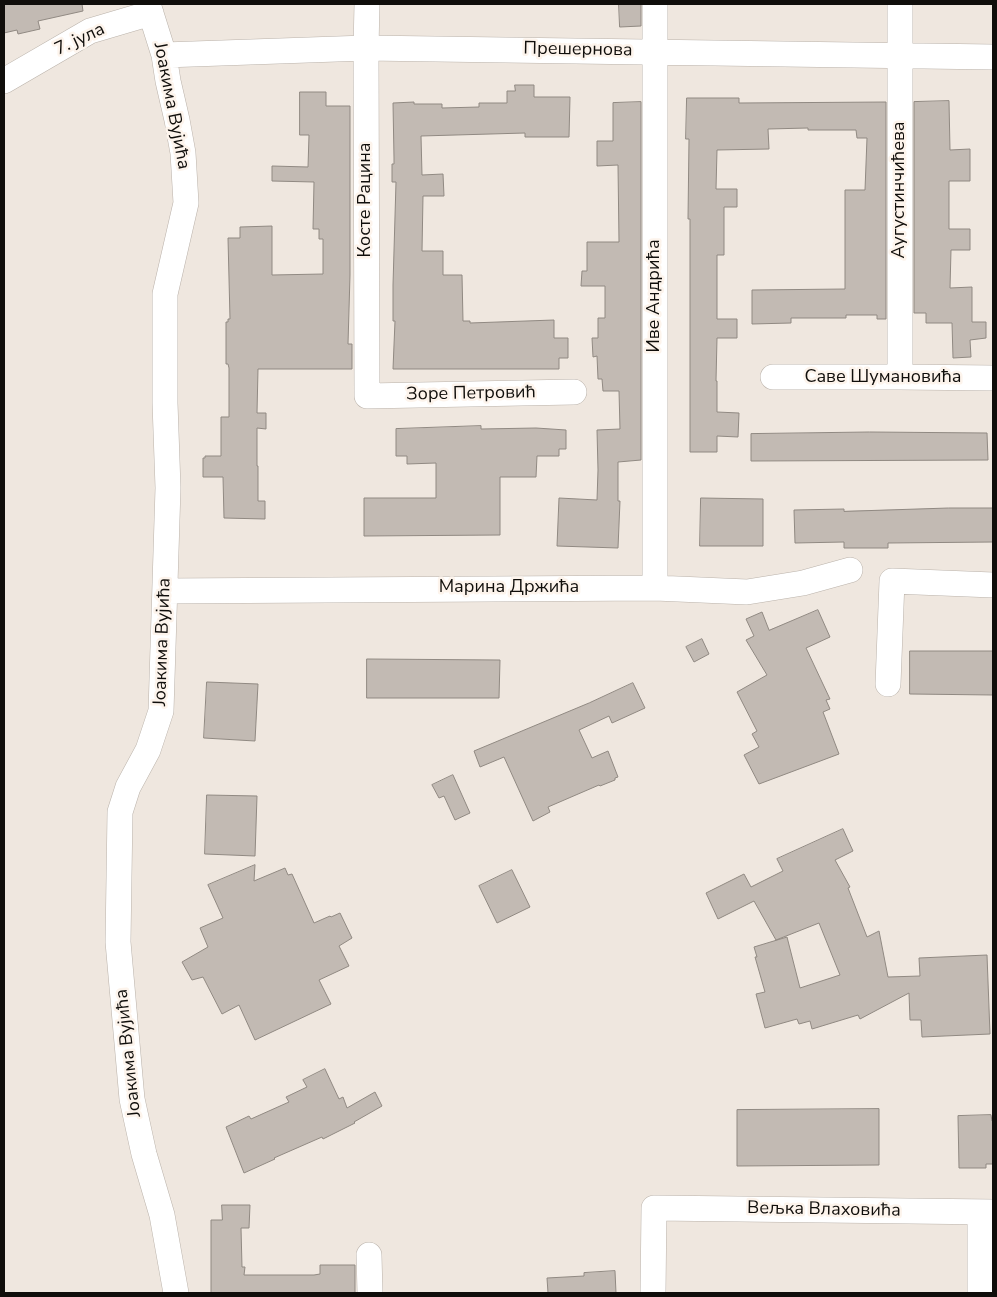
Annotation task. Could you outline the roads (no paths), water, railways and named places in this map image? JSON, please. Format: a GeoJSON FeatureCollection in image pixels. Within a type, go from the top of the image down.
{"type":"FeatureCollection","features":[{"type":"Feature","properties":{"kind":"street","name":"Косте Рацина"},"geometry":{"type":"LineString","coordinates":[[367,4],[367,396]]}},
{"type":"Feature","properties":{"kind":"street","name":"Иве Андрића"},"geometry":{"type":"LineString","coordinates":[[655,4],[655,588]]}},
{"type":"Feature","properties":{"kind":"street","name":"Аугустинчићева"},"geometry":{"type":"LineString","coordinates":[[900,4],[900,377]]}},
{"type":"Feature","properties":{"kind":"street","name":"Јоакима Вујића"},"geometry":{"type":"LineString","coordinates":[[150,8],[164,55],[183,153],[186,204],[165,294],[165,403],[168,488],[161,711],[148,750],[128,787],[120,812],[118,942],[132,1099],[144,1154],[162,1215],[176,1293]]}},
{"type":"Feature","properties":{"kind":"street","name":"7. јула"},"geometry":{"type":"LineString","coordinates":[[4,81],[90,31],[150,8]]}},
{"type":"Feature","properties":{"kind":"street","name":"Прешернова"},"geometry":{"type":"LineString","coordinates":[[164,55],[366,48],[993,57]]}},
{"type":"Feature","properties":{"kind":"street","name":"Саве Шумановића"},"geometry":{"type":"LineString","coordinates":[[773,377],[993,378]]}},
{"type":"Feature","properties":{"kind":"street","name":"Зоре Петровић"},"geometry":{"type":"LineString","coordinates":[[367,396],[574,392]]}},
{"type":"Feature","properties":{"kind":"street","name":"Марина Држића"},"geometry":{"type":"LineString","coordinates":[[165,591],[655,588],[747,592],[803,583],[850,570]]}},
{"type":"Feature","properties":{"kind":"street"},"geometry":{"type":"LineString","coordinates":[[888,684],[892,581],[993,585]]}},
{"type":"Feature","properties":{"kind":"street","name":"Вељка Влаховића"},"geometry":{"type":"LineString","coordinates":[[654,1293],[654,1208],[986,1212]]}},
{"type":"Feature","properties":{"kind":"street"},"geometry":{"type":"LineString","coordinates":[[980,1293],[986,1212]]}},
{"type":"Feature","properties":{"kind":"street"},"geometry":{"type":"LineString","coordinates":[[369,1255],[370,1293]]}}]}
